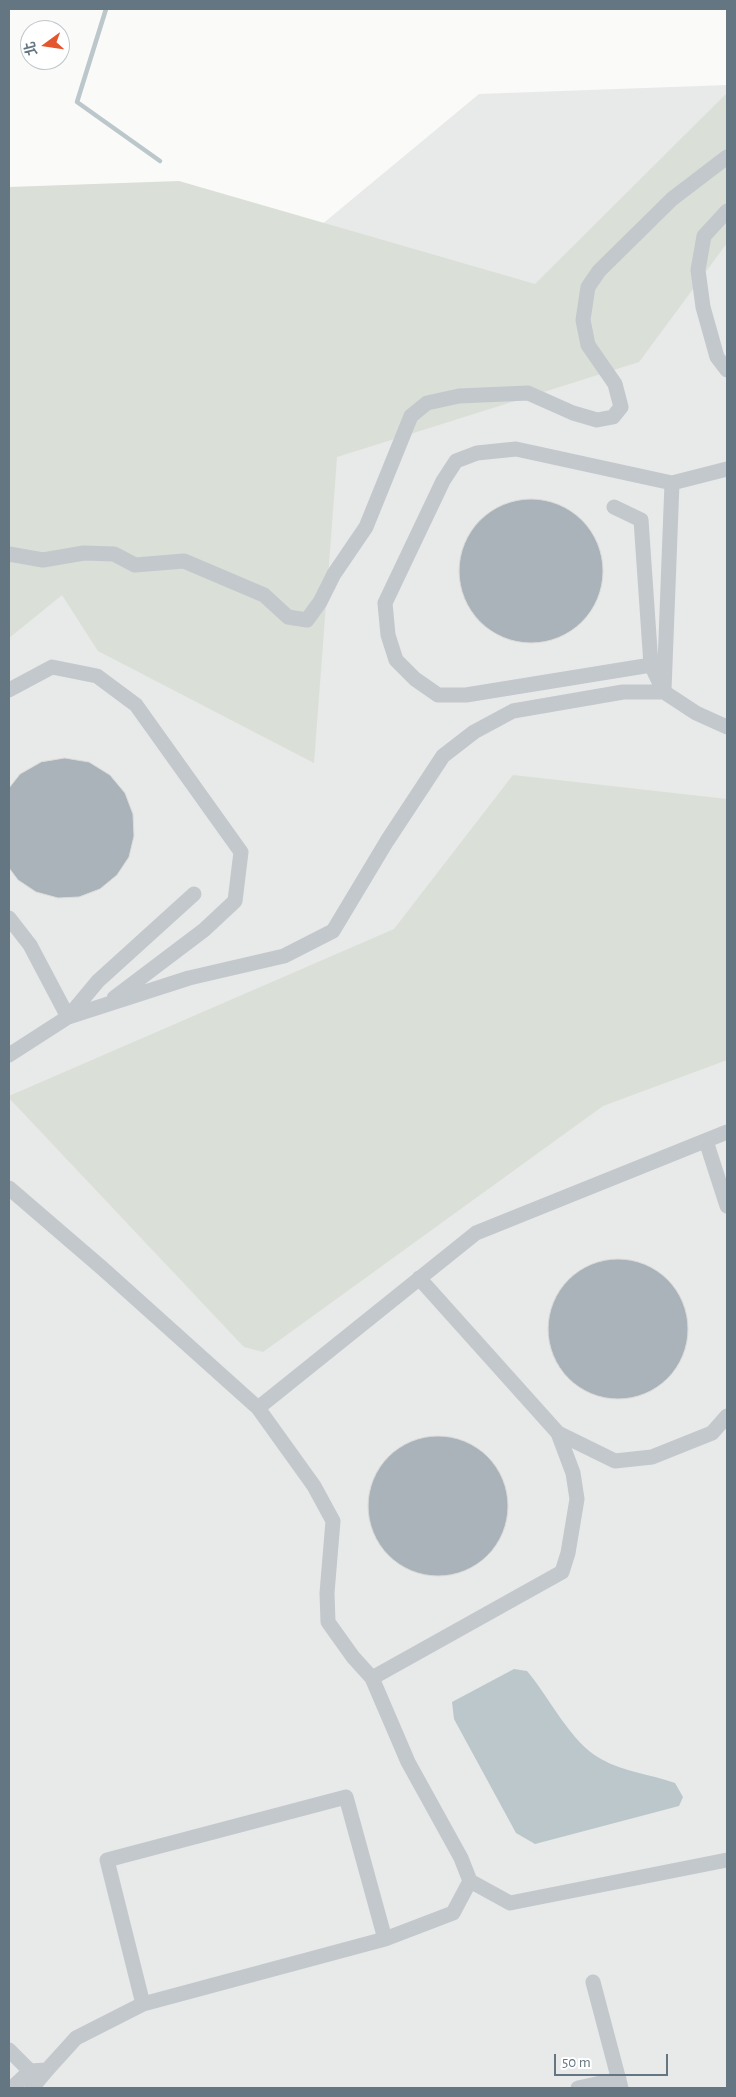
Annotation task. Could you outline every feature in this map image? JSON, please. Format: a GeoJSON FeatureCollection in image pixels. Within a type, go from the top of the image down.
{"type":"FeatureCollection","features":[{"type":"Feature","properties":{"kind":"lane"},"geometry":{"type":"LineString","coordinates":[[9,554],[43,560],[84,553],[114,554],[135,564],[184,561],[264,595],[288,617],[307,620],[320,602],[334,574],[366,528],[411,416],[426,404],[459,396],[528,393],[573,412],[598,420],[613,417],[621,407],[615,384],[588,345],[584,320],[588,287],[598,271],[672,199],[727,157]]}},
{"type":"Feature","properties":{"kind":"lane"},"geometry":{"type":"LineString","coordinates":[[727,211],[704,236],[698,270],[703,308],[717,357],[727,370]]}},
{"type":"Feature","properties":{"kind":"lane"},"geometry":{"type":"LineString","coordinates":[[650,665],[466,695],[438,695],[415,679],[396,660],[388,635],[385,603],[443,480],[456,461],[477,453],[516,448],[672,483],[727,469]]}},
{"type":"Feature","properties":{"kind":"lane"},"geometry":{"type":"LineString","coordinates":[[664,692],[672,483]]}},
{"type":"Feature","properties":{"kind":"lane"},"geometry":{"type":"LineString","coordinates":[[614,507],[641,520],[650,665],[664,692],[696,713],[727,728]]}},
{"type":"Feature","properties":{"kind":"lane"},"geometry":{"type":"LineString","coordinates":[[9,690],[52,667],[97,676],[136,705],[241,852],[235,902],[204,930],[103,1006]]}},
{"type":"Feature","properties":{"kind":"lane"},"geometry":{"type":"LineString","coordinates":[[9,1055],[68,1017],[189,978],[284,956],[333,931],[387,841],[443,756],[474,732],[513,711],[623,692],[664,692]]}},
{"type":"Feature","properties":{"kind":"lane"},"geometry":{"type":"LineString","coordinates":[[68,1017],[98,981],[194,894]]}},
{"type":"Feature","properties":{"kind":"lane"},"geometry":{"type":"LineString","coordinates":[[9,918],[30,945],[68,1017]]}},
{"type":"Feature","properties":{"kind":"lane"},"geometry":{"type":"LineString","coordinates":[[258,1408],[476,1233],[727,1132]]}},
{"type":"Feature","properties":{"kind":"lane"},"geometry":{"type":"LineString","coordinates":[[706,1141],[727,1206]]}},
{"type":"Feature","properties":{"kind":"lane"},"geometry":{"type":"LineString","coordinates":[[9,1188],[9,1195]]}},
{"type":"Feature","properties":{"kind":"lane"},"geometry":{"type":"LineString","coordinates":[[9,1188],[102,1268],[258,1408],[314,1486],[333,1521],[327,1593],[328,1622],[372,1678],[408,1762],[461,1858],[470,1881],[510,1902],[727,1860]]}},
{"type":"Feature","properties":{"kind":"lane"},"geometry":{"type":"LineString","coordinates":[[372,1678],[562,1572],[568,1553],[578,1499],[573,1473],[558,1433],[419,1278]]}},
{"type":"Feature","properties":{"kind":"lane"},"geometry":{"type":"LineString","coordinates":[[558,1433],[615,1460],[652,1457],[712,1433],[727,1416]]}},
{"type":"Feature","properties":{"kind":"lane"},"geometry":{"type":"LineString","coordinates":[[143,2004],[107,1860],[116,1857],[346,1797],[385,1938]]}},
{"type":"Feature","properties":{"kind":"lane"},"geometry":{"type":"LineString","coordinates":[[32,2088],[76,2038],[143,2004],[385,1938],[453,1913],[470,1881]]}},
{"type":"Feature","properties":{"kind":"lane"},"geometry":{"type":"LineString","coordinates":[[578,2088],[620,2083],[593,1982]]}},
{"type":"Feature","properties":{"kind":"lane"},"geometry":{"type":"LineString","coordinates":[[9,2050],[30,2070],[47,2070]]}},
{"type":"Feature","properties":{"kind":"lane"},"geometry":{"type":"LineString","coordinates":[[12,2088],[30,2070]]}},
{"type":"Feature","properties":{"kind":"shaded area"},"geometry":{"type":"Polygon","coordinates":[[[727,85],[727,2088],[9,2088],[9,345],[144,372],[479,94],[727,85]]]}},
{"type":"Feature","properties":{"kind":"shaded area"},"geometry":{"type":"Polygon","coordinates":[[[727,93],[727,243],[639,362],[337,457],[314,763],[98,651],[62,595],[9,638],[9,187],[179,181],[535,284],[727,93]]]}},
{"type":"Feature","properties":{"kind":"shaded area"},"geometry":{"type":"Polygon","coordinates":[[[513,775],[727,799],[727,1060],[603,1106],[263,1352],[244,1347],[9,1096],[394,929],[513,775]]]}},
{"type":"Feature","properties":{"kind":"shaded area"},"geometry":{"type":"Polygon","coordinates":[[[514,1669],[527,1671],[570,1731],[601,1759],[628,1770],[675,1783],[683,1797],[679,1806],[535,1844],[516,1833],[454,1719],[452,1702],[514,1669]]]}},
{"type":"Feature","properties":{"kind":"building"},"geometry":{"type":"Polygon","coordinates":[[[531,499],[558,505],[571,511],[582,520],[591,531],[597,544],[603,571],[597,598],[591,611],[582,622],[571,631],[558,637],[531,643],[504,637],[491,631],[480,622],[471,611],[465,598],[459,571],[465,544],[471,531],[480,520],[491,511],[504,505],[531,499]]]}},
{"type":"Feature","properties":{"kind":"building"},"geometry":{"type":"Polygon","coordinates":[[[65,758],[89,762],[110,775],[125,793],[133,814],[134,836],[129,857],[117,875],[100,889],[79,897],[58,898],[36,892],[18,880],[9,868],[9,788],[20,774],[41,762],[65,758]]]}},
{"type":"Feature","properties":{"kind":"building"},"geometry":{"type":"Polygon","coordinates":[[[618,1259],[632,1260],[645,1264],[668,1279],[683,1302],[687,1315],[687,1343],[683,1356],[668,1379],[645,1394],[632,1398],[618,1399],[604,1398],[591,1394],[568,1379],[553,1356],[549,1343],[548,1329],[549,1315],[553,1302],[568,1279],[591,1264],[604,1260],[618,1259]]]}},
{"type":"Feature","properties":{"kind":"building"},"geometry":{"type":"Polygon","coordinates":[[[438,1436],[465,1442],[477,1448],[487,1457],[496,1467],[502,1479],[508,1506],[502,1533],[496,1545],[487,1555],[477,1564],[465,1570],[438,1576],[411,1570],[399,1564],[389,1555],[380,1545],[374,1533],[368,1506],[374,1479],[380,1467],[389,1457],[399,1448],[411,1442],[438,1436]]]}},
{"type":"Feature","properties":{"kind":"waterway"},"geometry":{"type":"LineString","coordinates":[[106,9],[77,102],[160,161]]}}]}
